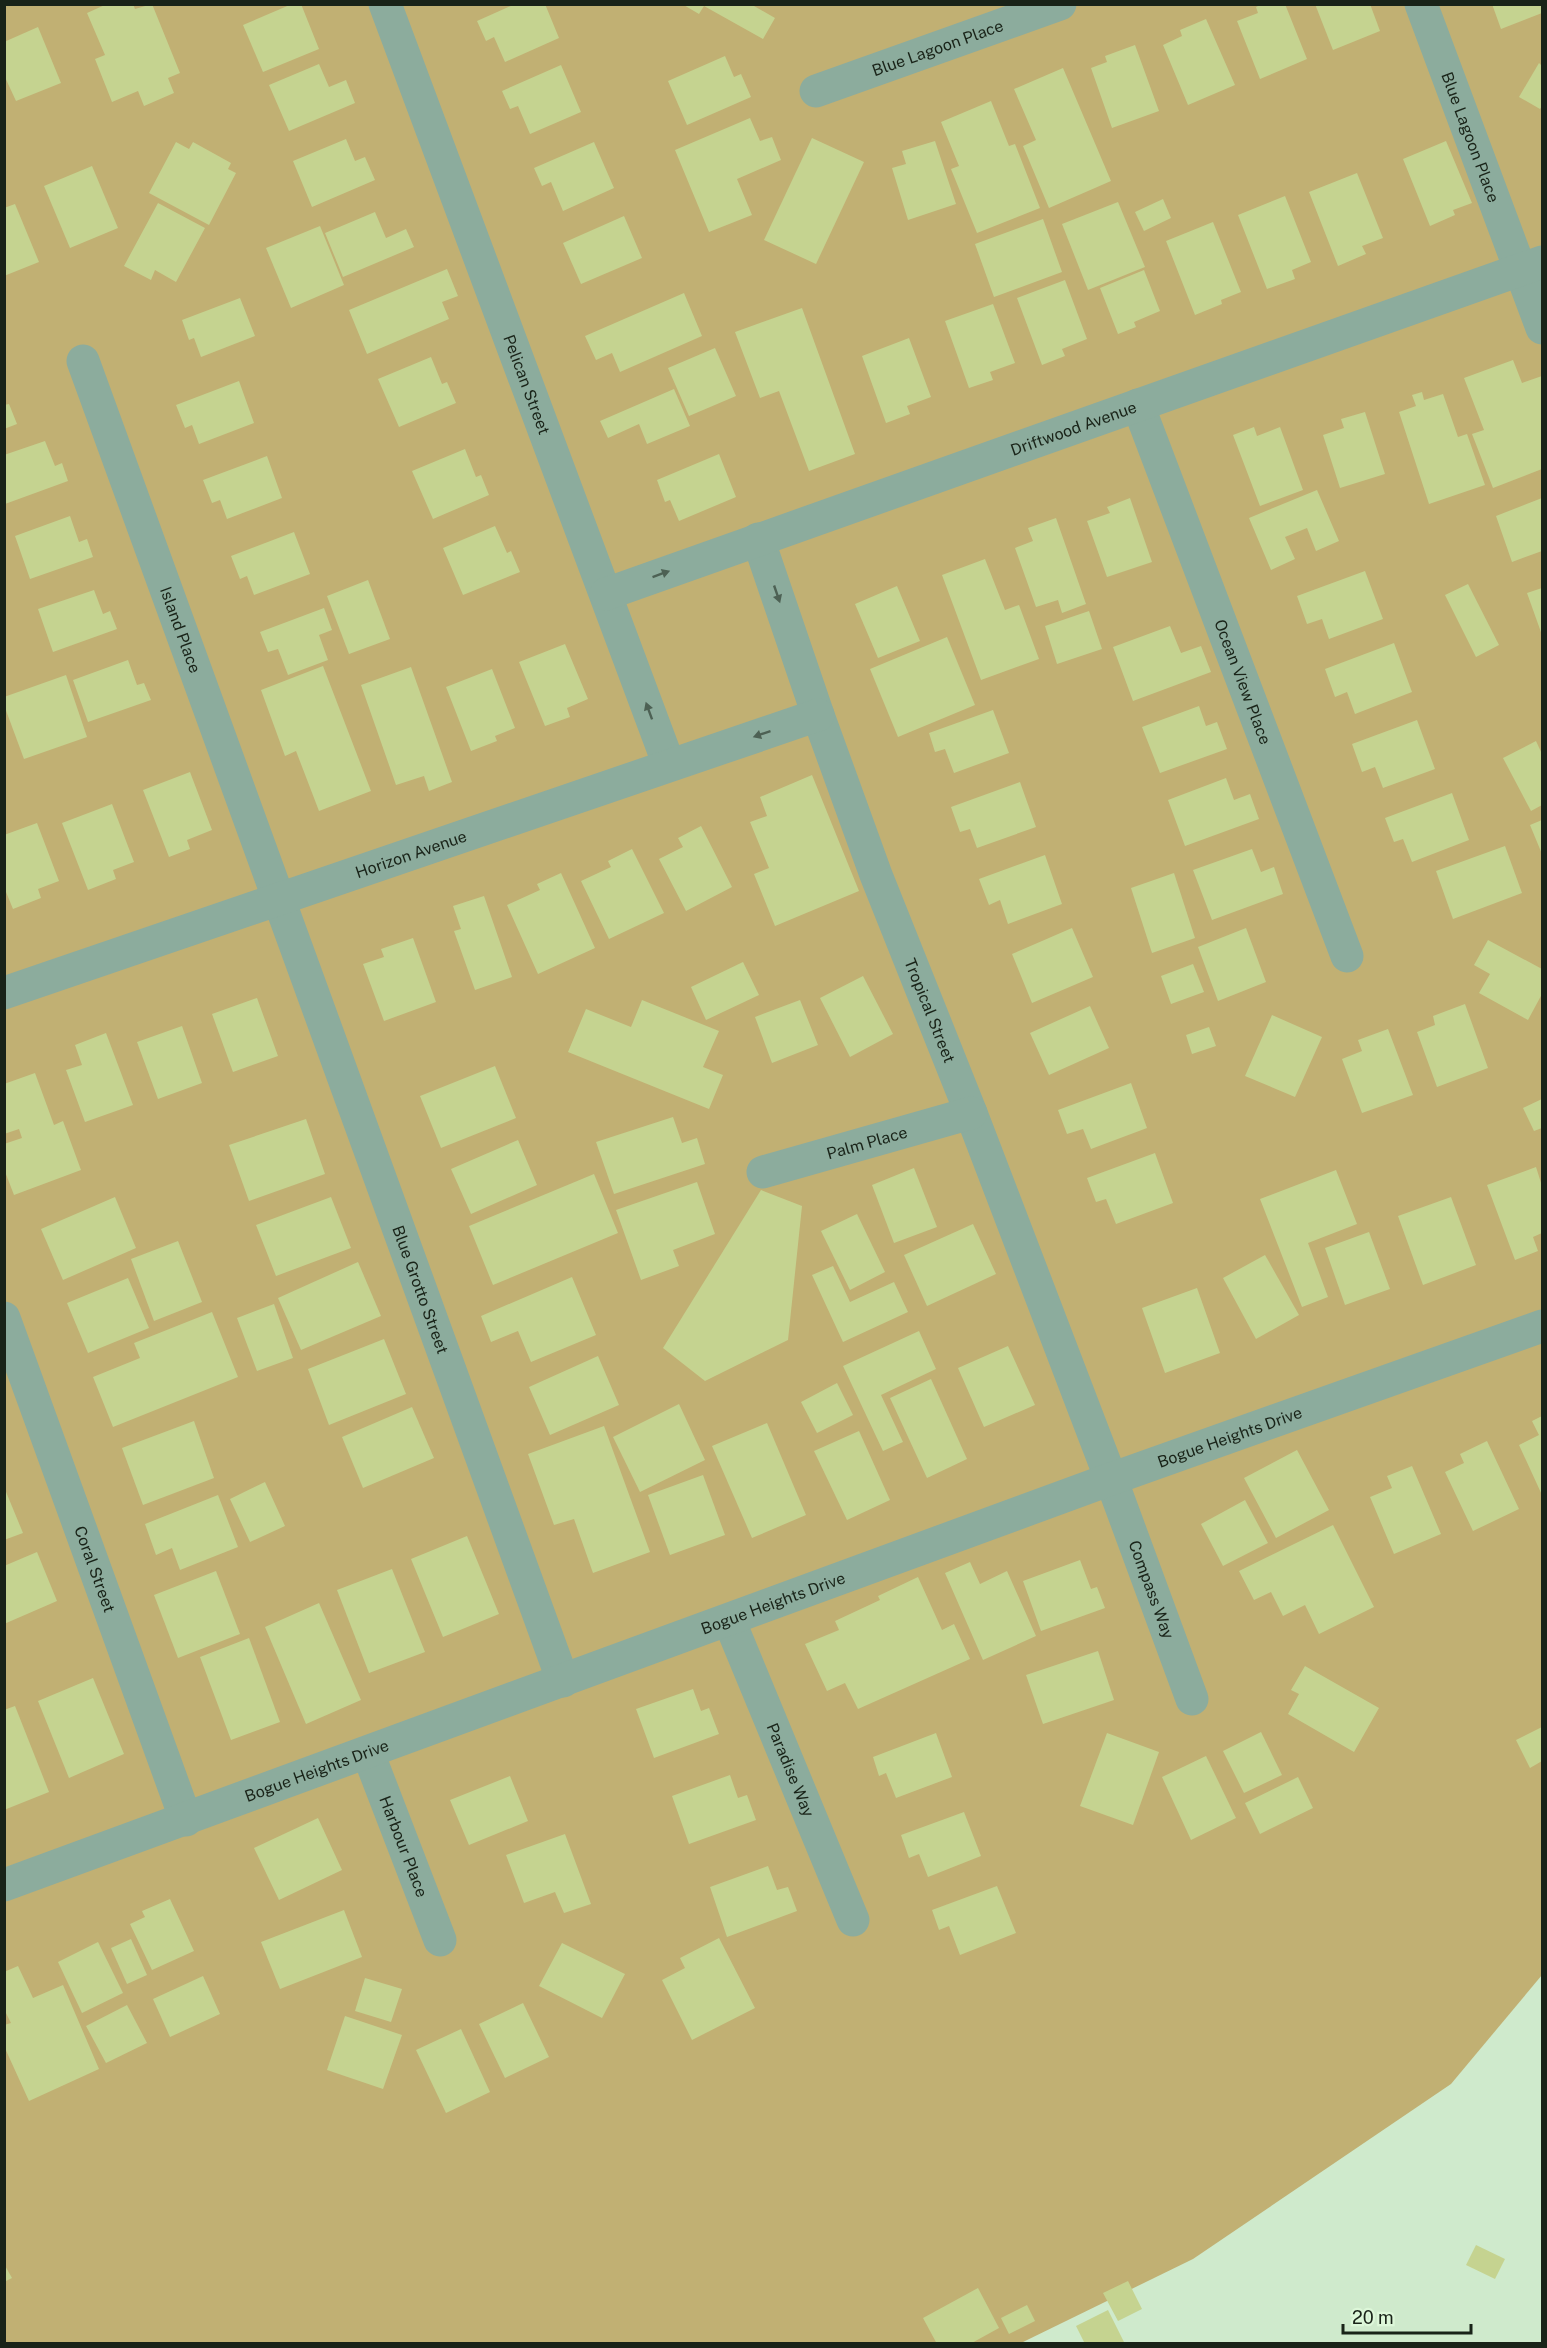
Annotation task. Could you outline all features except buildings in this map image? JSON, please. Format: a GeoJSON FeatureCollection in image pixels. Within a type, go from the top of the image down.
{"type":"FeatureCollection","features":[{"type":"Feature","properties":{"kind":"street","name":"Pelican Street"},"geometry":{"type":"LineString","coordinates":[[385,4],[669,765]]}},
{"type":"Feature","properties":{"kind":"street","name":"Blue Lagoon Place"},"geometry":{"type":"LineString","coordinates":[[816,91],[1060,4]]}},
{"type":"Feature","properties":{"kind":"street","name":"Blue Lagoon Place"},"geometry":{"type":"LineString","coordinates":[[1421,4],[1532,266],[1542,328]]}},
{"type":"Feature","properties":{"kind":"street","name":"Driftwood Avenue"},"geometry":{"type":"LineString","coordinates":[[606,594],[1532,266]]}},
{"type":"Feature","properties":{"kind":"street","name":"Island Place"},"geometry":{"type":"LineString","coordinates":[[83,361],[280,899]]}},
{"type":"Feature","properties":{"kind":"street","name":"Ocean View Place"},"geometry":{"type":"LineString","coordinates":[[1138,405],[1347,956]]}},
{"type":"Feature","properties":{"kind":"street","name":"Tropical Street"},"geometry":{"type":"LineString","coordinates":[[758,539],[876,875],[971,1113],[1112,1479]]}},
{"type":"Feature","properties":{"kind":"street","name":"Horizon Avenue"},"geometry":{"type":"LineString","coordinates":[[4,993],[818,715]]}},
{"type":"Feature","properties":{"kind":"street","name":"Blue Grotto Street"},"geometry":{"type":"LineString","coordinates":[[280,899],[563,1681]]}},
{"type":"Feature","properties":{"kind":"street","name":"Palm Place"},"geometry":{"type":"LineString","coordinates":[[763,1172],[971,1113]]}},
{"type":"Feature","properties":{"kind":"street","name":"Coral Street"},"geometry":{"type":"LineString","coordinates":[[4,1318],[186,1820]]}},
{"type":"Feature","properties":{"kind":"street","name":"Bogue Heights Drive"},"geometry":{"type":"LineString","coordinates":[[4,1885],[1112,1479],[1542,1326]]}},
{"type":"Feature","properties":{"kind":"street","name":"Compass Way"},"geometry":{"type":"LineString","coordinates":[[1112,1479],[1192,1699]]}},
{"type":"Feature","properties":{"kind":"street","name":"Paradise Way"},"geometry":{"type":"LineString","coordinates":[[729,1620],[853,1920]]}},
{"type":"Feature","properties":{"kind":"street","name":"Harbour Place"},"geometry":{"type":"LineString","coordinates":[[368,1753],[440,1940]]}},
{"type":"Feature","properties":{"kind":"shaded area"},"geometry":{"type":"Polygon","coordinates":[[[5,5],[1542,5],[1542,1975],[1451,2084],[1193,2259],[1021,2343],[5,2344],[5,5]]]}}]}
